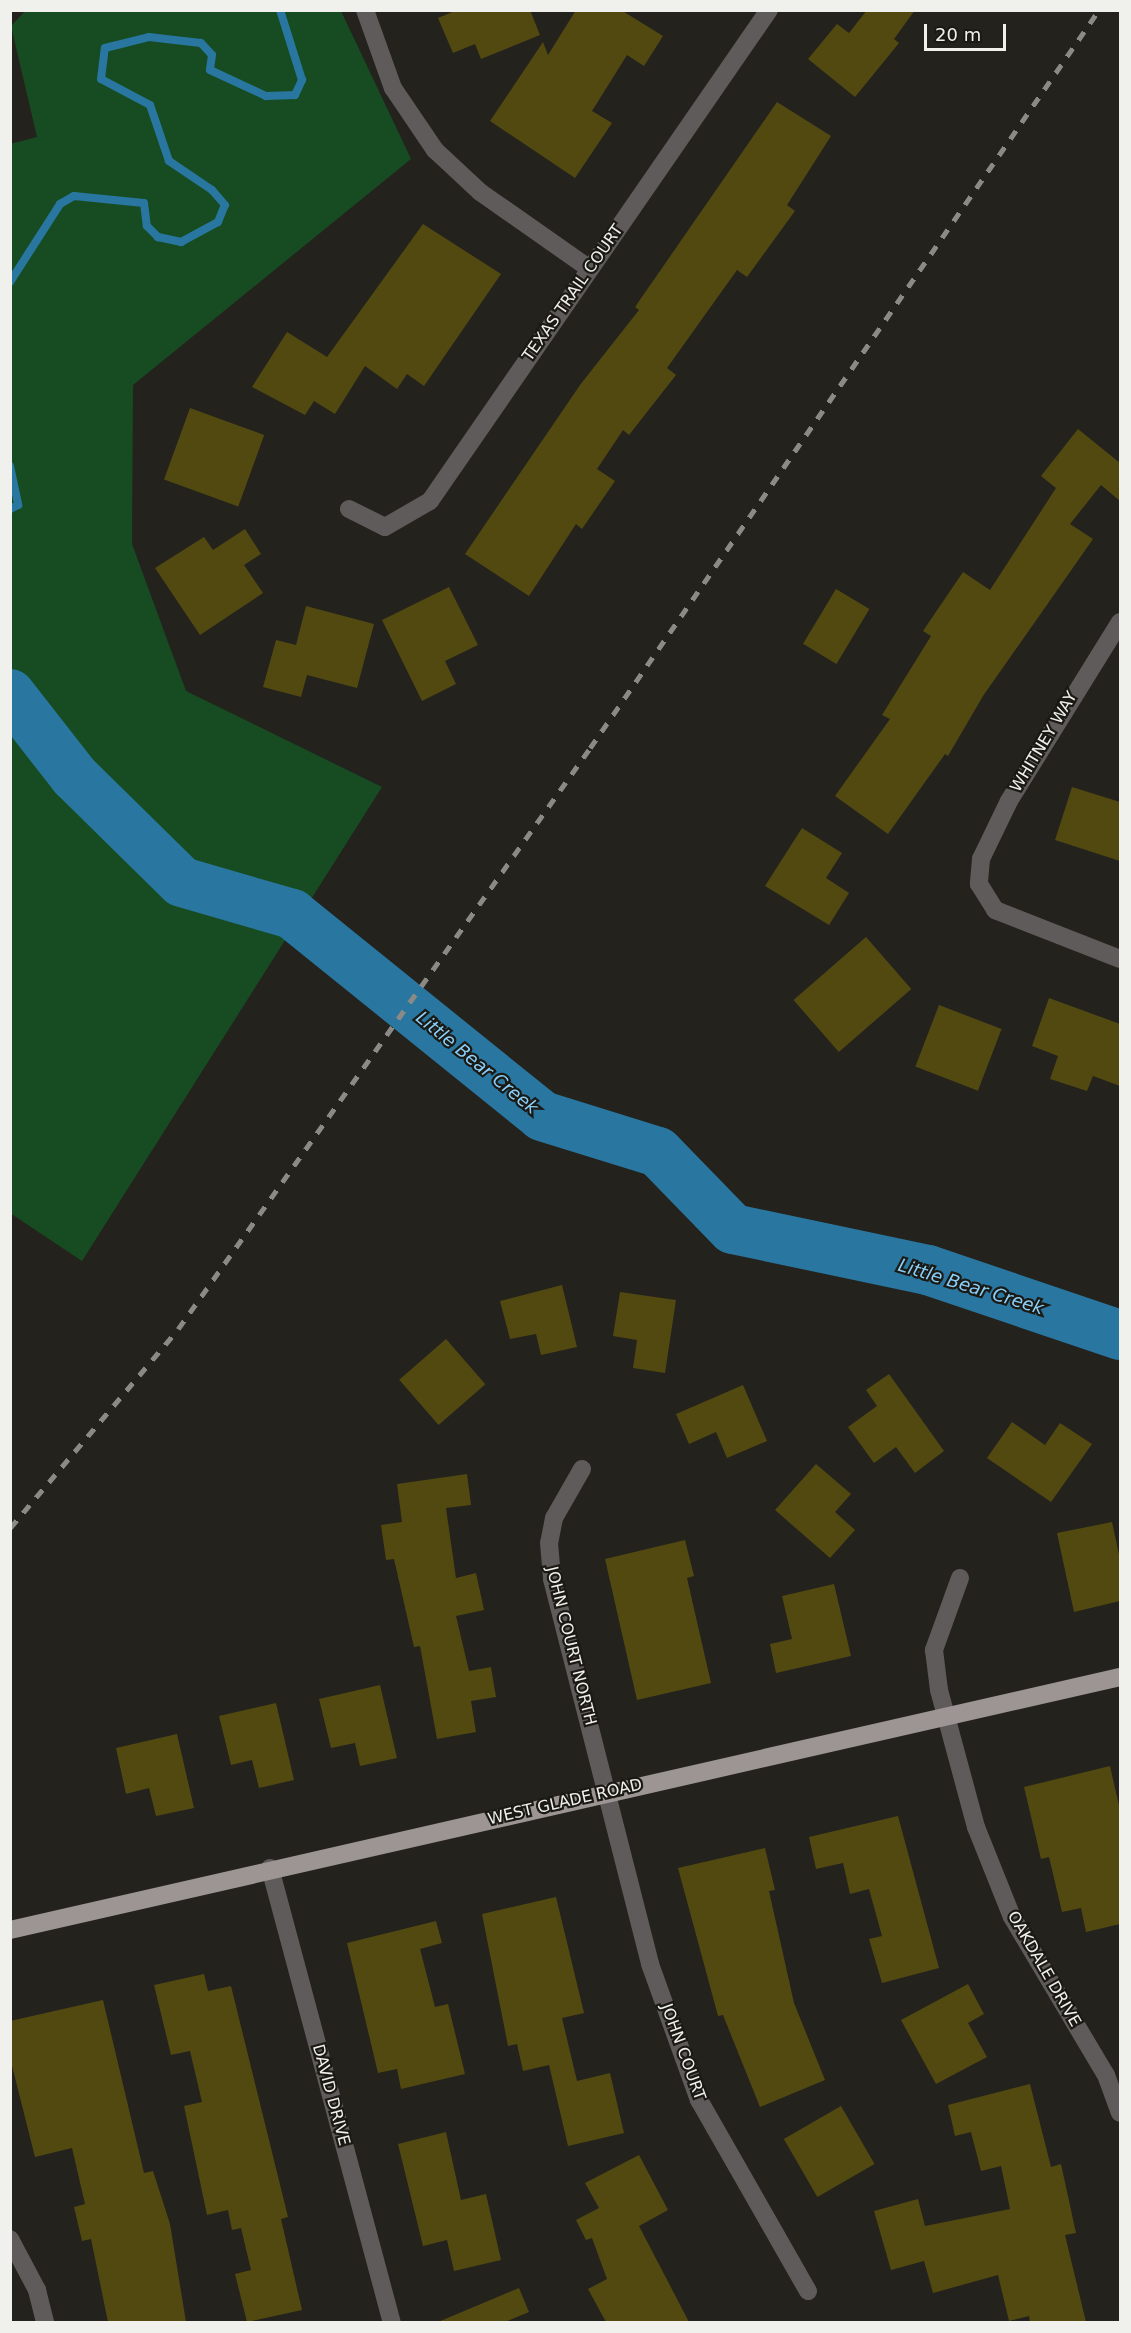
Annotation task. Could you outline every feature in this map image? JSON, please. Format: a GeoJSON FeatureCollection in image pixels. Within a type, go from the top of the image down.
{"type":"FeatureCollection","features":[{"type":"Feature","properties":{"kind":"main road","name":"WEST GLADE ROAD"},"geometry":{"type":"LineString","coordinates":[[10,1930],[270,1868],[1120,1677]]}},
{"type":"Feature","properties":{"kind":"street"},"geometry":{"type":"LineString","coordinates":[[365,10],[393,88],[435,150],[480,192],[590,269]]}},
{"type":"Feature","properties":{"kind":"street","name":"TEXAS TRAIL COURT"},"geometry":{"type":"LineString","coordinates":[[349,509],[385,526],[430,501],[769,10]]}},
{"type":"Feature","properties":{"kind":"street","name":"WHITNEY WAY"},"geometry":{"type":"LineString","coordinates":[[1120,622],[1009,801],[980,868],[984,899],[995,910],[1120,959]]}},
{"type":"Feature","properties":{"kind":"street","name":"JOHN COURT NORTH"},"geometry":{"type":"LineString","coordinates":[[582,1469],[554,1518],[549,1543],[552,1579],[608,1792]]}},
{"type":"Feature","properties":{"kind":"street","name":"OAKDALE DRIVE"},"geometry":{"type":"LineString","coordinates":[[960,1578],[934,1650],[946,1717],[976,1827],[1012,1917],[1106,2075],[1120,2113]]}},
{"type":"Feature","properties":{"kind":"street","name":"JOHN COURT"},"geometry":{"type":"LineString","coordinates":[[608,1792],[651,1964],[699,2100],[808,2291]]}},
{"type":"Feature","properties":{"kind":"street","name":"DAVID DRIVE"},"geometry":{"type":"LineString","coordinates":[[270,1868],[392,2322]]}},
{"type":"Feature","properties":{"kind":"street"},"geometry":{"type":"LineString","coordinates":[[10,2239],[37,2290],[45,2322]]}},
{"type":"Feature","properties":{"kind":"green space"},"geometry":{"type":"Polygon","coordinates":[[[26,10],[341,11],[411,159],[133,385],[132,544],[186,691],[382,787],[82,1261],[10,1213],[10,144],[37,137],[11,26],[26,10]]]}},
{"type":"Feature","properties":{"kind":"building"},"geometry":{"type":"Polygon","coordinates":[[[457,10],[530,10],[540,35],[481,59],[475,44],[453,53],[438,18],[457,10]]]}},
{"type":"Feature","properties":{"kind":"building"},"geometry":{"type":"Polygon","coordinates":[[[576,10],[621,10],[663,36],[644,66],[627,55],[592,111],[612,123],[575,178],[490,121],[543,42],[548,55],[576,10]]]}},
{"type":"Feature","properties":{"kind":"building"},"geometry":{"type":"Polygon","coordinates":[[[867,10],[915,10],[894,39],[899,43],[855,97],[808,59],[837,24],[849,33],[867,10]]]}},
{"type":"Feature","properties":{"kind":"building"},"geometry":{"type":"Polygon","coordinates":[[[777,102],[831,136],[787,205],[795,211],[747,277],[737,270],[667,368],[676,375],[629,435],[623,430],[597,469],[615,481],[582,529],[576,524],[529,596],[465,554],[580,385],[639,310],[635,307],[777,102]]]}},
{"type":"Feature","properties":{"kind":"building"},"geometry":{"type":"Polygon","coordinates":[[[423,224],[501,274],[424,386],[407,374],[397,389],[365,366],[335,414],[314,401],[305,415],[252,387],[287,332],[327,357],[423,224]]]}},
{"type":"Feature","properties":{"kind":"building"},"geometry":{"type":"Polygon","coordinates":[[[190,408],[264,435],[238,506],[164,479],[190,408]]]}},
{"type":"Feature","properties":{"kind":"building"},"geometry":{"type":"Polygon","coordinates":[[[1078,429],[1120,463],[1120,501],[1101,485],[1070,524],[1093,539],[983,696],[948,756],[945,754],[888,834],[835,796],[890,719],[882,715],[931,636],[923,631],[963,572],[990,590],[1056,488],[1041,476],[1078,429]]]}},
{"type":"Feature","properties":{"kind":"building"},"geometry":{"type":"Polygon","coordinates":[[[245,529],[261,554],[244,565],[263,593],[200,635],[155,568],[204,537],[213,550],[245,529]]]}},
{"type":"Feature","properties":{"kind":"building"},"geometry":{"type":"Polygon","coordinates":[[[449,587],[478,645],[445,661],[456,684],[422,701],[382,620],[449,587]]]}},
{"type":"Feature","properties":{"kind":"building"},"geometry":{"type":"Polygon","coordinates":[[[836,589],[869,609],[836,664],[803,644],[836,589]]]}},
{"type":"Feature","properties":{"kind":"building"},"geometry":{"type":"Polygon","coordinates":[[[306,606],[374,624],[357,688],[307,675],[301,697],[263,687],[276,640],[296,645],[306,606]]]}},
{"type":"Feature","properties":{"kind":"building"},"geometry":{"type":"Polygon","coordinates":[[[1072,787],[1120,802],[1120,861],[1055,840],[1072,787]]]}},
{"type":"Feature","properties":{"kind":"building"},"geometry":{"type":"Polygon","coordinates":[[[802,828],[842,853],[826,878],[849,893],[829,925],[765,886],[802,828]]]}},
{"type":"Feature","properties":{"kind":"building"},"geometry":{"type":"Polygon","coordinates":[[[866,937],[911,989],[839,1052],[794,1000],[866,937]]]}},
{"type":"Feature","properties":{"kind":"building"},"geometry":{"type":"Polygon","coordinates":[[[1049,998],[1120,1024],[1120,1086],[1093,1076],[1087,1091],[1050,1079],[1058,1056],[1032,1046],[1049,998]]]}},
{"type":"Feature","properties":{"kind":"building"},"geometry":{"type":"Polygon","coordinates":[[[939,1005],[1002,1029],[978,1091],[915,1067],[939,1005]]]}},
{"type":"Feature","properties":{"kind":"building"},"geometry":{"type":"Polygon","coordinates":[[[562,1285],[577,1347],[541,1355],[536,1334],[510,1339],[500,1301],[562,1285]]]}},
{"type":"Feature","properties":{"kind":"building"},"geometry":{"type":"Polygon","coordinates":[[[620,1292],[676,1300],[665,1373],[633,1368],[637,1340],[613,1336],[620,1292]]]}},
{"type":"Feature","properties":{"kind":"building"},"geometry":{"type":"Polygon","coordinates":[[[446,1339],[485,1384],[439,1425],[399,1380],[446,1339]]]}},
{"type":"Feature","properties":{"kind":"building"},"geometry":{"type":"Polygon","coordinates":[[[889,1374],[944,1451],[915,1473],[896,1447],[874,1463],[848,1427],[877,1406],[866,1390],[889,1374]]]}},
{"type":"Feature","properties":{"kind":"building"},"geometry":{"type":"Polygon","coordinates":[[[743,1385],[767,1441],[727,1458],[716,1432],[689,1444],[676,1414],[743,1385]]]}},
{"type":"Feature","properties":{"kind":"building"},"geometry":{"type":"Polygon","coordinates":[[[1012,1422],[1045,1445],[1060,1423],[1092,1444],[1051,1502],[987,1458],[1012,1422]]]}},
{"type":"Feature","properties":{"kind":"building"},"geometry":{"type":"Polygon","coordinates":[[[816,1464],[851,1494],[835,1512],[855,1530],[830,1558],[775,1510],[816,1464]]]}},
{"type":"Feature","properties":{"kind":"building"},"geometry":{"type":"Polygon","coordinates":[[[467,1474],[471,1505],[446,1508],[456,1578],[476,1573],[484,1610],[456,1616],[469,1671],[491,1667],[496,1697],[471,1701],[476,1732],[437,1739],[420,1646],[414,1647],[394,1559],[386,1560],[381,1525],[402,1522],[397,1484],[467,1474]]]}},
{"type":"Feature","properties":{"kind":"building"},"geometry":{"type":"Polygon","coordinates":[[[1112,1522],[1120,1559],[1120,1601],[1074,1612],[1057,1533],[1112,1522]]]}},
{"type":"Feature","properties":{"kind":"building"},"geometry":{"type":"Polygon","coordinates":[[[685,1540],[694,1576],[687,1578],[711,1683],[637,1700],[605,1559],[685,1540]]]}},
{"type":"Feature","properties":{"kind":"building"},"geometry":{"type":"Polygon","coordinates":[[[834,1584],[851,1656],[776,1673],[770,1644],[792,1639],[782,1596],[834,1584]]]}},
{"type":"Feature","properties":{"kind":"building"},"geometry":{"type":"Polygon","coordinates":[[[380,1685],[397,1758],[360,1766],[355,1743],[331,1748],[319,1699],[380,1685]]]}},
{"type":"Feature","properties":{"kind":"building"},"geometry":{"type":"Polygon","coordinates":[[[276,1703],[294,1780],[259,1788],[252,1760],[231,1765],[219,1716],[276,1703]]]}},
{"type":"Feature","properties":{"kind":"building"},"geometry":{"type":"Polygon","coordinates":[[[177,1734],[194,1808],[156,1816],[149,1788],[126,1794],[116,1748],[177,1734]]]}},
{"type":"Feature","properties":{"kind":"building"},"geometry":{"type":"Polygon","coordinates":[[[1110,1766],[1120,1810],[1120,1924],[1086,1932],[1081,1908],[1062,1912],[1049,1857],[1041,1859],[1024,1787],[1110,1766]]]}},
{"type":"Feature","properties":{"kind":"building"},"geometry":{"type":"Polygon","coordinates":[[[898,1816],[939,1968],[882,1983],[869,1939],[882,1936],[869,1889],[850,1894],[843,1863],[816,1869],[809,1837],[898,1816]]]}},
{"type":"Feature","properties":{"kind":"building"},"geometry":{"type":"Polygon","coordinates":[[[765,1848],[775,1890],[769,1891],[794,2003],[825,2080],[760,2107],[723,2015],[718,2016],[678,1868],[765,1848]]]}},
{"type":"Feature","properties":{"kind":"building"},"geometry":{"type":"Polygon","coordinates":[[[556,1897],[584,2013],[562,2018],[577,2081],[610,2073],[624,2133],[568,2146],[549,2065],[523,2071],[517,2044],[508,2046],[482,1914],[556,1897]]]}},
{"type":"Feature","properties":{"kind":"building"},"geometry":{"type":"Polygon","coordinates":[[[436,1921],[442,1943],[420,1949],[435,2007],[448,2004],[465,2074],[401,2089],[397,2069],[378,2073],[347,1943],[436,1921]]]}},
{"type":"Feature","properties":{"kind":"building"},"geometry":{"type":"Polygon","coordinates":[[[204,1974],[208,1991],[231,1986],[288,2217],[281,2219],[302,2310],[247,2322],[235,2274],[251,2270],[241,2228],[232,2230],[228,2210],[207,2215],[184,2106],[202,2102],[190,2051],[171,2055],[154,1985],[204,1974]]]}},
{"type":"Feature","properties":{"kind":"building"},"geometry":{"type":"Polygon","coordinates":[[[968,1984],[984,2014],[968,2023],[987,2057],[936,2084],[901,2020],[968,1984]]]}},
{"type":"Feature","properties":{"kind":"building"},"geometry":{"type":"Polygon","coordinates":[[[103,2000],[144,2173],[153,2171],[170,2224],[186,2322],[108,2322],[91,2239],[82,2241],[74,2207],[85,2204],[72,2148],[35,2157],[10,2058],[10,2021],[103,2000]]]}},
{"type":"Feature","properties":{"kind":"building"},"geometry":{"type":"Polygon","coordinates":[[[1030,2084],[1051,2167],[1061,2164],[1076,2233],[1065,2235],[1086,2322],[1030,2322],[1029,2316],[1009,2321],[998,2275],[933,2293],[924,2261],[891,2270],[874,2211],[918,2199],[925,2226],[1010,2209],[1001,2166],[981,2171],[971,2132],[955,2136],[948,2105],[1030,2084]]]}},
{"type":"Feature","properties":{"kind":"building"},"geometry":{"type":"Polygon","coordinates":[[[841,2106],[874,2164],[817,2197],[784,2139],[841,2106]]]}},
{"type":"Feature","properties":{"kind":"building"},"geometry":{"type":"Polygon","coordinates":[[[446,2132],[461,2200],[486,2194],[501,2260],[454,2271],[447,2240],[423,2246],[398,2144],[446,2132]]]}},
{"type":"Feature","properties":{"kind":"building"},"geometry":{"type":"Polygon","coordinates":[[[639,2155],[668,2210],[639,2226],[689,2322],[606,2322],[588,2289],[607,2279],[592,2238],[586,2240],[576,2220],[599,2208],[585,2183],[639,2155]]]}},
{"type":"Feature","properties":{"kind":"building"},"geometry":{"type":"Polygon","coordinates":[[[519,2288],[529,2312],[505,2322],[438,2322],[519,2288]]]}},
{"type":"Feature","properties":{"kind":"waterway"},"geometry":{"type":"LineString","coordinates":[[10,282],[60,204],[74,196],[144,203],[147,226],[158,237],[181,242],[218,222],[225,205],[212,190],[169,161],[150,105],[101,79],[105,48],[149,37],[201,43],[212,55],[210,70],[266,96],[295,95],[302,80],[280,10]]}},
{"type":"Feature","properties":{"kind":"waterway"},"geometry":{"type":"LineString","coordinates":[[10,466],[18,505],[10,509]]}},
{"type":"Feature","properties":{"kind":"waterway","name":"Little Bear Creek"},"geometry":{"type":"LineString","coordinates":[[10,694],[74,776],[182,882],[292,914],[542,1116],[658,1152],[733,1229],[928,1270],[1120,1335]]}},
{"type":"Feature","properties":{"kind":"railway"},"geometry":{"type":"LineString","coordinates":[[10,1528],[178,1329],[590,748],[1099,10]]}}]}
